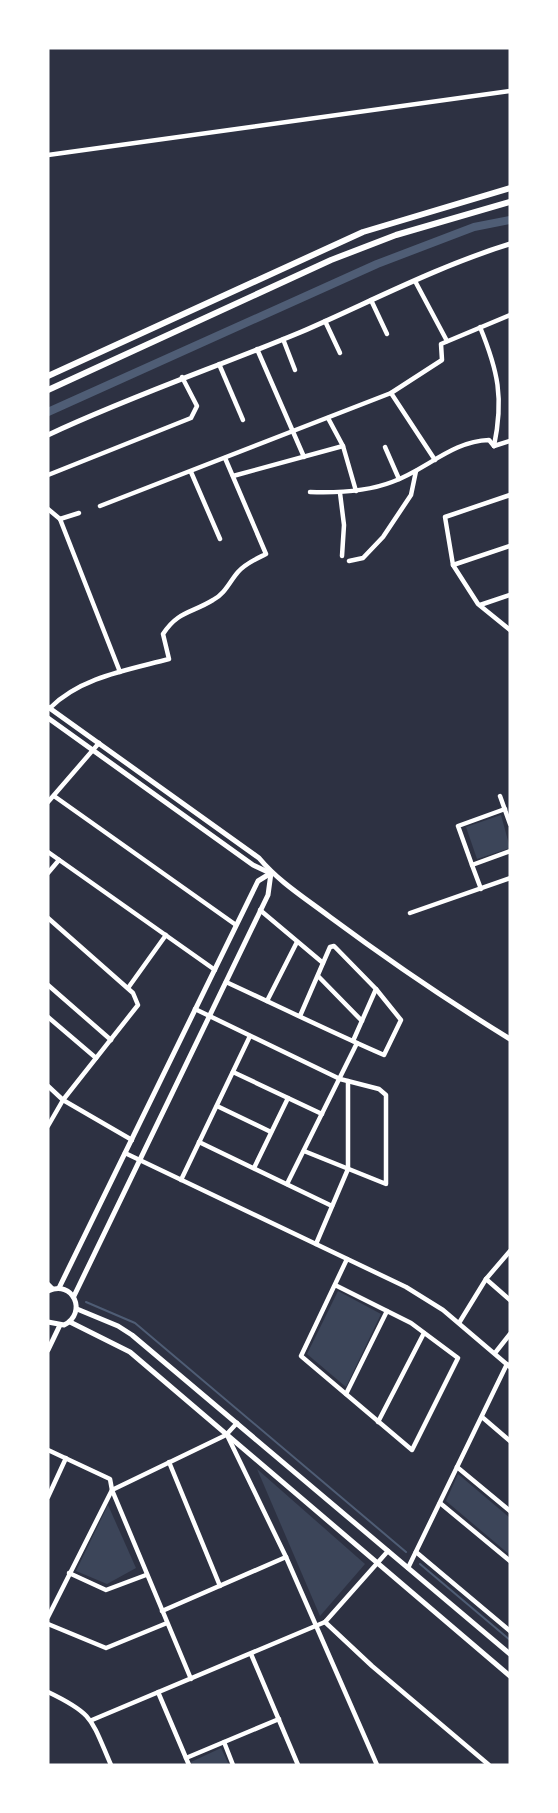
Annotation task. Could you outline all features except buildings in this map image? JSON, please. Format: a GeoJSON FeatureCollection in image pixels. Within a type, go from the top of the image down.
{"type":"FeatureCollection","features":[{"type":"Feature","properties":{"kind":"main road"},"geometry":{"type":"LineString","coordinates":[[48,376],[363,232],[510,188]]}},
{"type":"Feature","properties":{"kind":"main road"},"geometry":{"type":"LineString","coordinates":[[48,390],[331,260],[396,235],[510,202]]}},
{"type":"Feature","properties":{"kind":"street"},"geometry":{"type":"LineString","coordinates":[[48,155],[510,91]]}},
{"type":"Feature","properties":{"kind":"street"},"geometry":{"type":"LineString","coordinates":[[48,435],[182,377],[283,339],[469,256],[510,244]]}},
{"type":"Feature","properties":{"kind":"street"},"geometry":{"type":"LineString","coordinates":[[415,280],[447,341]]}},
{"type":"Feature","properties":{"kind":"street"},"geometry":{"type":"LineString","coordinates":[[371,300],[387,334]]}},
{"type":"Feature","properties":{"kind":"street"},"geometry":{"type":"LineString","coordinates":[[100,506],[390,393],[442,360],[441,344],[510,315]]}},
{"type":"Feature","properties":{"kind":"street"},"geometry":{"type":"LineString","coordinates":[[325,321],[340,353]]}},
{"type":"Feature","properties":{"kind":"street"},"geometry":{"type":"LineString","coordinates":[[480,327],[500,389],[494,446]]}},
{"type":"Feature","properties":{"kind":"street"},"geometry":{"type":"LineString","coordinates":[[283,339],[295,370]]}},
{"type":"Feature","properties":{"kind":"street"},"geometry":{"type":"LineString","coordinates":[[257,349],[303,457]]}},
{"type":"Feature","properties":{"kind":"street"},"geometry":{"type":"LineString","coordinates":[[219,364],[243,420]]}},
{"type":"Feature","properties":{"kind":"street"},"geometry":{"type":"LineString","coordinates":[[48,475],[191,418],[197,406],[182,377]]}},
{"type":"Feature","properties":{"kind":"street"},"geometry":{"type":"LineString","coordinates":[[390,393],[435,460]]}},
{"type":"Feature","properties":{"kind":"street"},"geometry":{"type":"LineString","coordinates":[[328,418],[343,446],[356,491]]}},
{"type":"Feature","properties":{"kind":"street"},"geometry":{"type":"LineString","coordinates":[[310,492],[356,491],[399,479],[473,441],[489,440],[494,446]]}},
{"type":"Feature","properties":{"kind":"street"},"geometry":{"type":"LineString","coordinates":[[494,446],[510,441]]}},
{"type":"Feature","properties":{"kind":"street"},"geometry":{"type":"LineString","coordinates":[[233,476],[343,446]]}},
{"type":"Feature","properties":{"kind":"street"},"geometry":{"type":"LineString","coordinates":[[385,447],[399,479]]}},
{"type":"Feature","properties":{"kind":"street"},"geometry":{"type":"LineString","coordinates":[[225,458],[266,554],[251,561],[214,600],[195,607],[172,621],[163,634],[169,659],[98,678],[64,694],[49,708],[259,858],[272,873],[363,941],[450,1002],[510,1039]]}},
{"type":"Feature","properties":{"kind":"street"},"geometry":{"type":"LineString","coordinates":[[349,561],[363,558],[383,537],[411,495],[416,471]]}},
{"type":"Feature","properties":{"kind":"street"},"geometry":{"type":"LineString","coordinates":[[191,472],[220,540]]}},
{"type":"Feature","properties":{"kind":"street"},"geometry":{"type":"LineString","coordinates":[[340,493],[345,525],[342,556]]}},
{"type":"Feature","properties":{"kind":"street"},"geometry":{"type":"LineString","coordinates":[[510,495],[445,517],[453,565],[480,605],[510,630]]}},
{"type":"Feature","properties":{"kind":"street"},"geometry":{"type":"LineString","coordinates":[[48,509],[60,519],[120,672]]}},
{"type":"Feature","properties":{"kind":"street"},"geometry":{"type":"LineString","coordinates":[[60,519],[79,513]]}},
{"type":"Feature","properties":{"kind":"street"},"geometry":{"type":"LineString","coordinates":[[453,565],[510,546]]}},
{"type":"Feature","properties":{"kind":"street"},"geometry":{"type":"LineString","coordinates":[[480,605],[510,595]]}},
{"type":"Feature","properties":{"kind":"street"},"geometry":{"type":"LineString","coordinates":[[48,718],[253,865],[272,873]]}},
{"type":"Feature","properties":{"kind":"street"},"geometry":{"type":"LineString","coordinates":[[48,802],[99,744]]}},
{"type":"Feature","properties":{"kind":"street"},"geometry":{"type":"LineString","coordinates":[[54,796],[236,926]]}},
{"type":"Feature","properties":{"kind":"street"},"geometry":{"type":"LineString","coordinates":[[500,796],[510,824]]}},
{"type":"Feature","properties":{"kind":"street"},"geometry":{"type":"LineString","coordinates":[[481,889],[458,826],[505,809]]}},
{"type":"Feature","properties":{"kind":"street"},"geometry":{"type":"LineString","coordinates":[[472,866],[510,851]]}},
{"type":"Feature","properties":{"kind":"street"},"geometry":{"type":"LineString","coordinates":[[48,852],[215,970]]}},
{"type":"Feature","properties":{"kind":"street"},"geometry":{"type":"LineString","coordinates":[[48,873],[59,860]]}},
{"type":"Feature","properties":{"kind":"street"},"geometry":{"type":"LineString","coordinates":[[70,1322],[77,1309],[74,1296],[268,895],[272,873]]}},
{"type":"Feature","properties":{"kind":"street"},"geometry":{"type":"LineString","coordinates":[[74,1296],[52,1288],[132,1140],[258,881],[272,873]]}},
{"type":"Feature","properties":{"kind":"street"},"geometry":{"type":"LineString","coordinates":[[410,913],[510,878]]}},
{"type":"Feature","properties":{"kind":"street"},"geometry":{"type":"LineString","coordinates":[[260,910],[323,963]]}},
{"type":"Feature","properties":{"kind":"street"},"geometry":{"type":"LineString","coordinates":[[48,918],[138,999],[138,1005],[63,1100],[48,1126]]}},
{"type":"Feature","properties":{"kind":"street"},"geometry":{"type":"LineString","coordinates":[[128,988],[166,935]]}},
{"type":"Feature","properties":{"kind":"street"},"geometry":{"type":"LineString","coordinates":[[267,1001],[297,942]]}},
{"type":"Feature","properties":{"kind":"street"},"geometry":{"type":"LineString","coordinates":[[226,982],[300,1017],[384,1055],[401,1024],[400,1015],[338,948],[330,947],[300,1017]]}},
{"type":"Feature","properties":{"kind":"street"},"geometry":{"type":"LineString","coordinates":[[318,977],[362,1021]]}},
{"type":"Feature","properties":{"kind":"street"},"geometry":{"type":"LineString","coordinates":[[48,985],[111,1040]]}},
{"type":"Feature","properties":{"kind":"street"},"geometry":{"type":"LineString","coordinates":[[286,1184],[340,1079],[376,989]]}},
{"type":"Feature","properties":{"kind":"street"},"geometry":{"type":"LineString","coordinates":[[195,1009],[340,1079],[379,1089],[386,1095],[386,1185],[304,1151]]}},
{"type":"Feature","properties":{"kind":"street"},"geometry":{"type":"LineString","coordinates":[[48,1017],[96,1058]]}},
{"type":"Feature","properties":{"kind":"street"},"geometry":{"type":"LineString","coordinates":[[181,1180],[250,1036]]}},
{"type":"Feature","properties":{"kind":"street"},"geometry":{"type":"LineString","coordinates":[[233,1072],[322,1114]]}},
{"type":"Feature","properties":{"kind":"street"},"geometry":{"type":"LineString","coordinates":[[316,1244],[348,1169],[348,1081]]}},
{"type":"Feature","properties":{"kind":"street"},"geometry":{"type":"LineString","coordinates":[[48,1086],[63,1100],[132,1140]]}},
{"type":"Feature","properties":{"kind":"street"},"geometry":{"type":"LineString","coordinates":[[254,1168],[288,1098]]}},
{"type":"Feature","properties":{"kind":"street"},"geometry":{"type":"LineString","coordinates":[[217,1106],[271,1132]]}},
{"type":"Feature","properties":{"kind":"street"},"geometry":{"type":"LineString","coordinates":[[199,1142],[332,1206]]}},
{"type":"Feature","properties":{"kind":"street"},"geometry":{"type":"LineString","coordinates":[[125,1153],[406,1287],[443,1310],[508,1365],[408,1568]]}},
{"type":"Feature","properties":{"kind":"street"},"geometry":{"type":"LineString","coordinates":[[459,1323],[486,1279],[510,1251]]}},
{"type":"Feature","properties":{"kind":"street"},"geometry":{"type":"LineString","coordinates":[[335,1285],[387,1311],[458,1358],[412,1450],[302,1356],[335,1285],[348,1259]]}},
{"type":"Feature","properties":{"kind":"street"},"geometry":{"type":"LineString","coordinates":[[486,1279],[510,1300]]}},
{"type":"Feature","properties":{"kind":"street"},"geometry":{"type":"LineString","coordinates":[[77,1309],[125,1330],[510,1654]]}},
{"type":"Feature","properties":{"kind":"street"},"geometry":{"type":"LineString","coordinates":[[346,1394],[387,1311]]}},
{"type":"Feature","properties":{"kind":"street"},"geometry":{"type":"LineString","coordinates":[[48,1322],[60,1325],[70,1322],[130,1352],[510,1676]]}},
{"type":"Feature","properties":{"kind":"street"},"geometry":{"type":"LineString","coordinates":[[48,1350],[60,1325]]}},
{"type":"Feature","properties":{"kind":"street"},"geometry":{"type":"LineString","coordinates":[[378,1422],[423,1333]]}},
{"type":"Feature","properties":{"kind":"street"},"geometry":{"type":"LineString","coordinates":[[495,1353],[510,1334]]}},
{"type":"Feature","properties":{"kind":"street"},"geometry":{"type":"LineString","coordinates":[[482,1417],[510,1441]]}},
{"type":"Feature","properties":{"kind":"street"},"geometry":{"type":"LineString","coordinates":[[48,1617],[112,1490],[226,1435],[237,1423]]}},
{"type":"Feature","properties":{"kind":"street"},"geometry":{"type":"LineString","coordinates":[[226,1435],[286,1557],[377,1765]]}},
{"type":"Feature","properties":{"kind":"street"},"geometry":{"type":"LineString","coordinates":[[48,1450],[110,1479],[112,1490],[146,1575],[191,1679]]}},
{"type":"Feature","properties":{"kind":"street"},"geometry":{"type":"LineString","coordinates":[[48,1497],[66,1458]]}},
{"type":"Feature","properties":{"kind":"street"},"geometry":{"type":"LineString","coordinates":[[169,1462],[220,1586]]}},
{"type":"Feature","properties":{"kind":"street"},"geometry":{"type":"LineString","coordinates":[[457,1467],[510,1511]]}},
{"type":"Feature","properties":{"kind":"street"},"geometry":{"type":"LineString","coordinates":[[440,1503],[510,1562]]}},
{"type":"Feature","properties":{"kind":"street"},"geometry":{"type":"LineString","coordinates":[[92,1720],[325,1622],[388,1551]]}},
{"type":"Feature","properties":{"kind":"street"},"geometry":{"type":"LineString","coordinates":[[416,1552],[510,1631]]}},
{"type":"Feature","properties":{"kind":"street"},"geometry":{"type":"LineString","coordinates":[[162,1611],[286,1557]]}},
{"type":"Feature","properties":{"kind":"street"},"geometry":{"type":"LineString","coordinates":[[69,1573],[106,1590],[146,1575]]}},
{"type":"Feature","properties":{"kind":"street"},"geometry":{"type":"LineString","coordinates":[[325,1622],[372,1666],[488,1765]]}},
{"type":"Feature","properties":{"kind":"street"},"geometry":{"type":"LineString","coordinates":[[48,1624],[106,1648],[167,1623]]}},
{"type":"Feature","properties":{"kind":"street"},"geometry":{"type":"LineString","coordinates":[[251,1654],[298,1765]]}},
{"type":"Feature","properties":{"kind":"street"},"geometry":{"type":"LineString","coordinates":[[48,1692],[79,1707],[92,1720],[111,1765]]}},
{"type":"Feature","properties":{"kind":"street"},"geometry":{"type":"LineString","coordinates":[[158,1692],[189,1765]]}},
{"type":"Feature","properties":{"kind":"street"},"geometry":{"type":"LineString","coordinates":[[186,1758],[279,1719]]}},
{"type":"Feature","properties":{"kind":"street"},"geometry":{"type":"LineString","coordinates":[[224,1742],[233,1765]]}},
{"type":"Feature","properties":{"kind":"shaded area"},"geometry":{"type":"Polygon","coordinates":[[[501,815],[510,848],[477,859],[466,827],[501,815]]]}},
{"type":"Feature","properties":{"kind":"shaded area"},"geometry":{"type":"Polygon","coordinates":[[[338,1291],[381,1314],[346,1387],[307,1354],[338,1291]]]}},
{"type":"Feature","properties":{"kind":"shaded area"},"geometry":{"type":"Polygon","coordinates":[[[257,1469],[365,1564],[320,1616],[257,1469]]]}},
{"type":"Feature","properties":{"kind":"shaded area"},"geometry":{"type":"Polygon","coordinates":[[[458,1474],[510,1518],[510,1555],[446,1501],[458,1474]]]}},
{"type":"Feature","properties":{"kind":"shaded area"},"geometry":{"type":"Polygon","coordinates":[[[108,1505],[136,1568],[107,1584],[76,1571],[108,1505]]]}},
{"type":"Feature","properties":{"kind":"shaded area"},"geometry":{"type":"Polygon","coordinates":[[[221,1748],[229,1765],[192,1765],[191,1762],[221,1748]]]}},
{"type":"Feature","properties":{"kind":"waterway"},"geometry":{"type":"LineString","coordinates":[[48,412],[377,264],[474,227],[510,220]]}},
{"type":"Feature","properties":{"kind":"waterway"},"geometry":{"type":"LineString","coordinates":[[86,1302],[135,1323],[406,1552]]}},
{"type":"Feature","properties":{"kind":"waterway"},"geometry":{"type":"LineString","coordinates":[[420,1564],[510,1640]]}}]}
